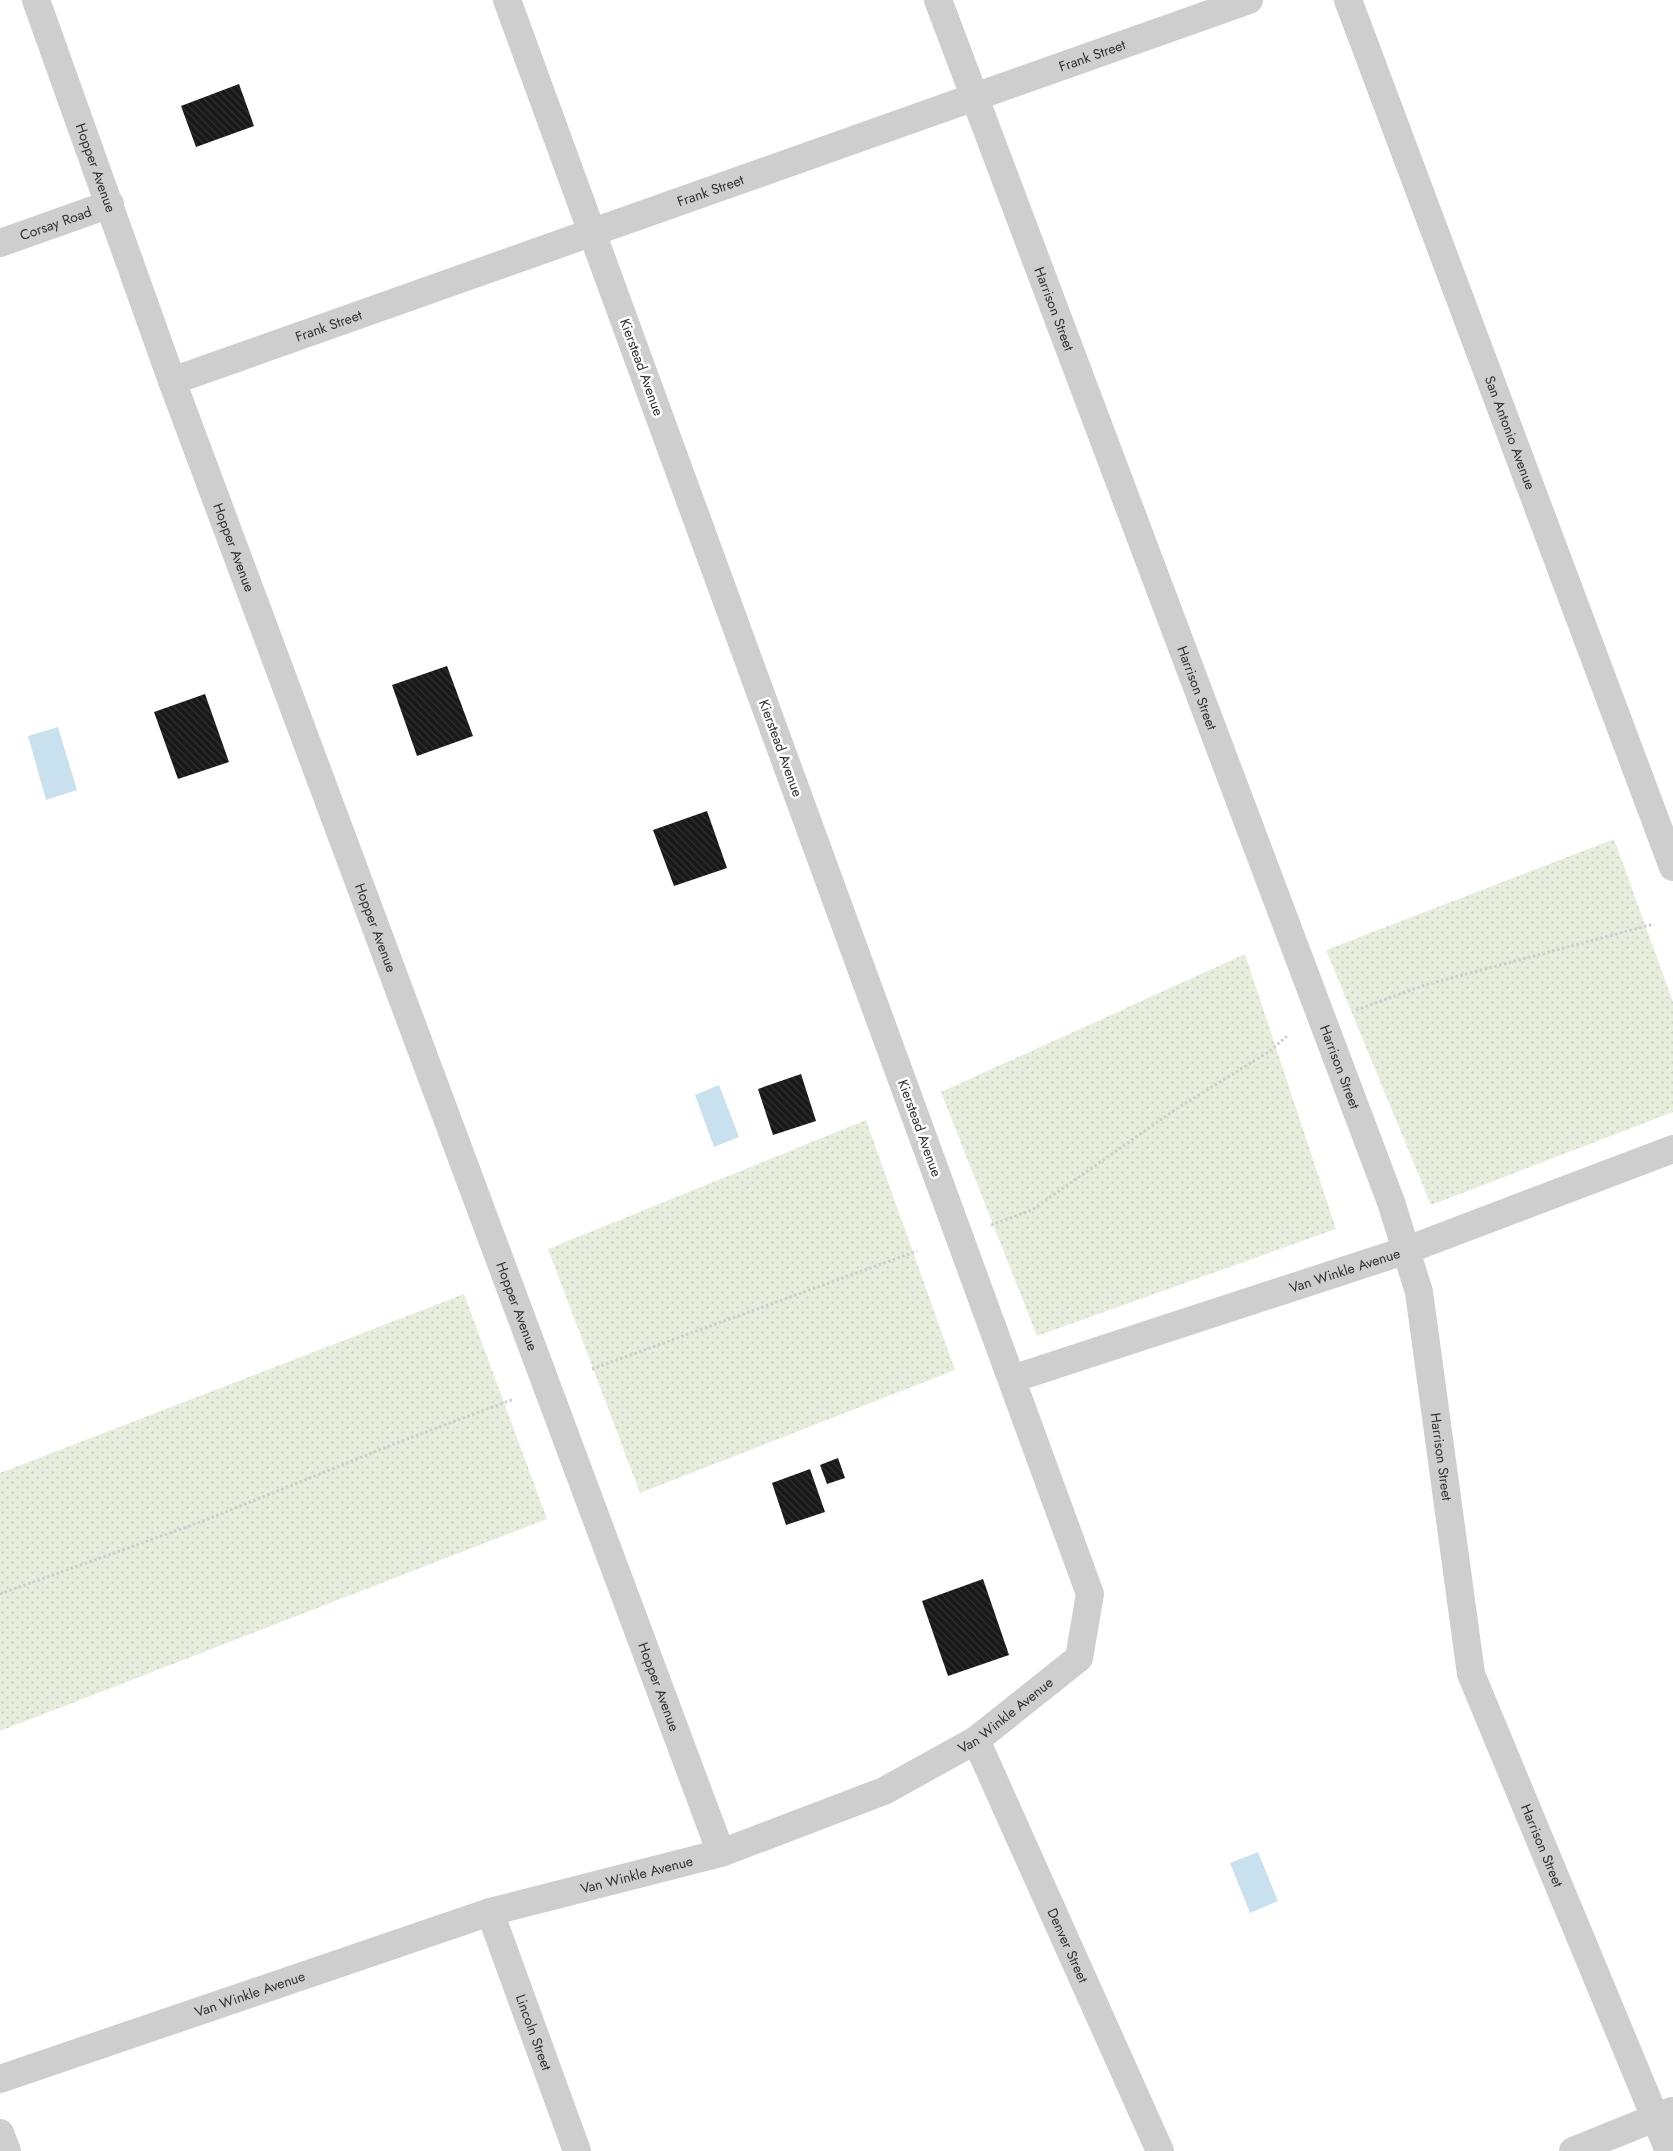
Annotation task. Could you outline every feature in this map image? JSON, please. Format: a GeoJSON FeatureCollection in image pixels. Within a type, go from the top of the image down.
{"type":"FeatureCollection","features":[{"type":"Feature","properties":{"kind":"street","name":"Hopper Avenue"},"geometry":{"type":"LineString","coordinates":[[36,0],[172,381],[721,1854]]}},
{"type":"Feature","properties":{"kind":"street","name":"Kierstead Avenue"},"geometry":{"type":"LineString","coordinates":[[507,0],[1054,1496]]}},
{"type":"Feature","properties":{"kind":"street","name":"Harrison Street"},"geometry":{"type":"LineString","coordinates":[[938,0],[1391,1202],[1419,1292],[1472,1674],[1664,2114],[1669,2151]]}},
{"type":"Feature","properties":{"kind":"street","name":"Frank Street"},"geometry":{"type":"LineString","coordinates":[[172,381],[1249,0]]}},
{"type":"Feature","properties":{"kind":"street","name":"San Antonio Avenue"},"geometry":{"type":"LineString","coordinates":[[1348,0],[1673,867]]}},
{"type":"Feature","properties":{"kind":"street","name":"Corsay Road"},"geometry":{"type":"LineString","coordinates":[[0,243],[110,204]]}},
{"type":"Feature","properties":{"kind":"street","name":"Van Winkle Avenue"},"geometry":{"type":"LineString","coordinates":[[1012,1379],[1407,1250],[1673,1149]]}},
{"type":"Feature","properties":{"kind":"street","name":"Van Winkle Avenue"},"geometry":{"type":"LineString","coordinates":[[0,2079],[490,1912],[721,1854],[884,1791],[976,1740],[1079,1658],[1090,1594],[1054,1496]]}},
{"type":"Feature","properties":{"kind":"street","name":"Denver Street"},"geometry":{"type":"LineString","coordinates":[[976,1740],[1160,2151]]}},
{"type":"Feature","properties":{"kind":"street","name":"Lincoln Street"},"geometry":{"type":"LineString","coordinates":[[490,1912],[577,2151]]}},
{"type":"Feature","properties":{"kind":"street"},"geometry":{"type":"LineString","coordinates":[[1573,2151],[1664,2114]]}},
{"type":"Feature","properties":{"kind":"street"},"geometry":{"type":"LineString","coordinates":[[0,2133],[7,2151]]}},
{"type":"Feature","properties":{"kind":"path"},"geometry":{"type":"LineString","coordinates":[[1348,1013],[1425,985],[1654,924]]}},
{"type":"Feature","properties":{"kind":"path"},"geometry":{"type":"LineString","coordinates":[[990,1225],[1032,1210],[1176,1109],[1270,1051],[1286,1036]]}},
{"type":"Feature","properties":{"kind":"path"},"geometry":{"type":"LineString","coordinates":[[592,1369],[917,1251]]}},
{"type":"Feature","properties":{"kind":"path"},"geometry":{"type":"LineString","coordinates":[[0,1594],[203,1521],[399,1442],[517,1398]]}},
{"type":"Feature","properties":{"kind":"green space"},"geometry":{"type":"Polygon","coordinates":[[[1614,839],[1673,1002],[1673,1112],[1431,1205],[1326,950],[1614,839]]]}},
{"type":"Feature","properties":{"kind":"green space"},"geometry":{"type":"Polygon","coordinates":[[[1245,954],[1336,1229],[1037,1336],[941,1092],[1245,954]]]}},
{"type":"Feature","properties":{"kind":"green space"},"geometry":{"type":"Polygon","coordinates":[[[866,1120],[955,1370],[640,1493],[548,1249],[866,1120]]]}},
{"type":"Feature","properties":{"kind":"green space"},"geometry":{"type":"Polygon","coordinates":[[[464,1294],[547,1519],[0,1731],[0,1473],[464,1294]]]}},
{"type":"Feature","properties":{"kind":"water"},"geometry":{"type":"Polygon","coordinates":[[[58,727],[77,790],[46,800],[28,736],[58,727]]]}},
{"type":"Feature","properties":{"kind":"water"},"geometry":{"type":"Polygon","coordinates":[[[719,1085],[739,1137],[714,1147],[695,1095],[719,1085]]]}},
{"type":"Feature","properties":{"kind":"water"},"geometry":{"type":"Polygon","coordinates":[[[1258,1852],[1278,1901],[1250,1913],[1230,1863],[1258,1852]]]}},
{"type":"Feature","properties":{"kind":"building"},"geometry":{"type":"Polygon","coordinates":[[[239,84],[254,126],[196,147],[181,106],[239,84]]]}},
{"type":"Feature","properties":{"kind":"building"},"geometry":{"type":"Polygon","coordinates":[[[447,666],[473,736],[417,756],[392,685],[447,666]]]}},
{"type":"Feature","properties":{"kind":"building"},"geometry":{"type":"Polygon","coordinates":[[[205,694],[229,762],[178,779],[154,712],[205,694]]]}},
{"type":"Feature","properties":{"kind":"building"},"geometry":{"type":"Polygon","coordinates":[[[707,811],[727,868],[674,886],[653,830],[707,811]]]}},
{"type":"Feature","properties":{"kind":"building"},"geometry":{"type":"Polygon","coordinates":[[[801,1074],[816,1121],[773,1135],[758,1089],[801,1074]]]}},
{"type":"Feature","properties":{"kind":"building"},"geometry":{"type":"Polygon","coordinates":[[[838,1458],[845,1478],[827,1484],[820,1465],[838,1458]]]}},
{"type":"Feature","properties":{"kind":"building"},"geometry":{"type":"Polygon","coordinates":[[[810,1469],[825,1512],[786,1525],[772,1483],[810,1469]]]}},
{"type":"Feature","properties":{"kind":"building"},"geometry":{"type":"Polygon","coordinates":[[[983,1579],[1009,1655],[948,1676],[922,1601],[983,1579]]]}}]}
